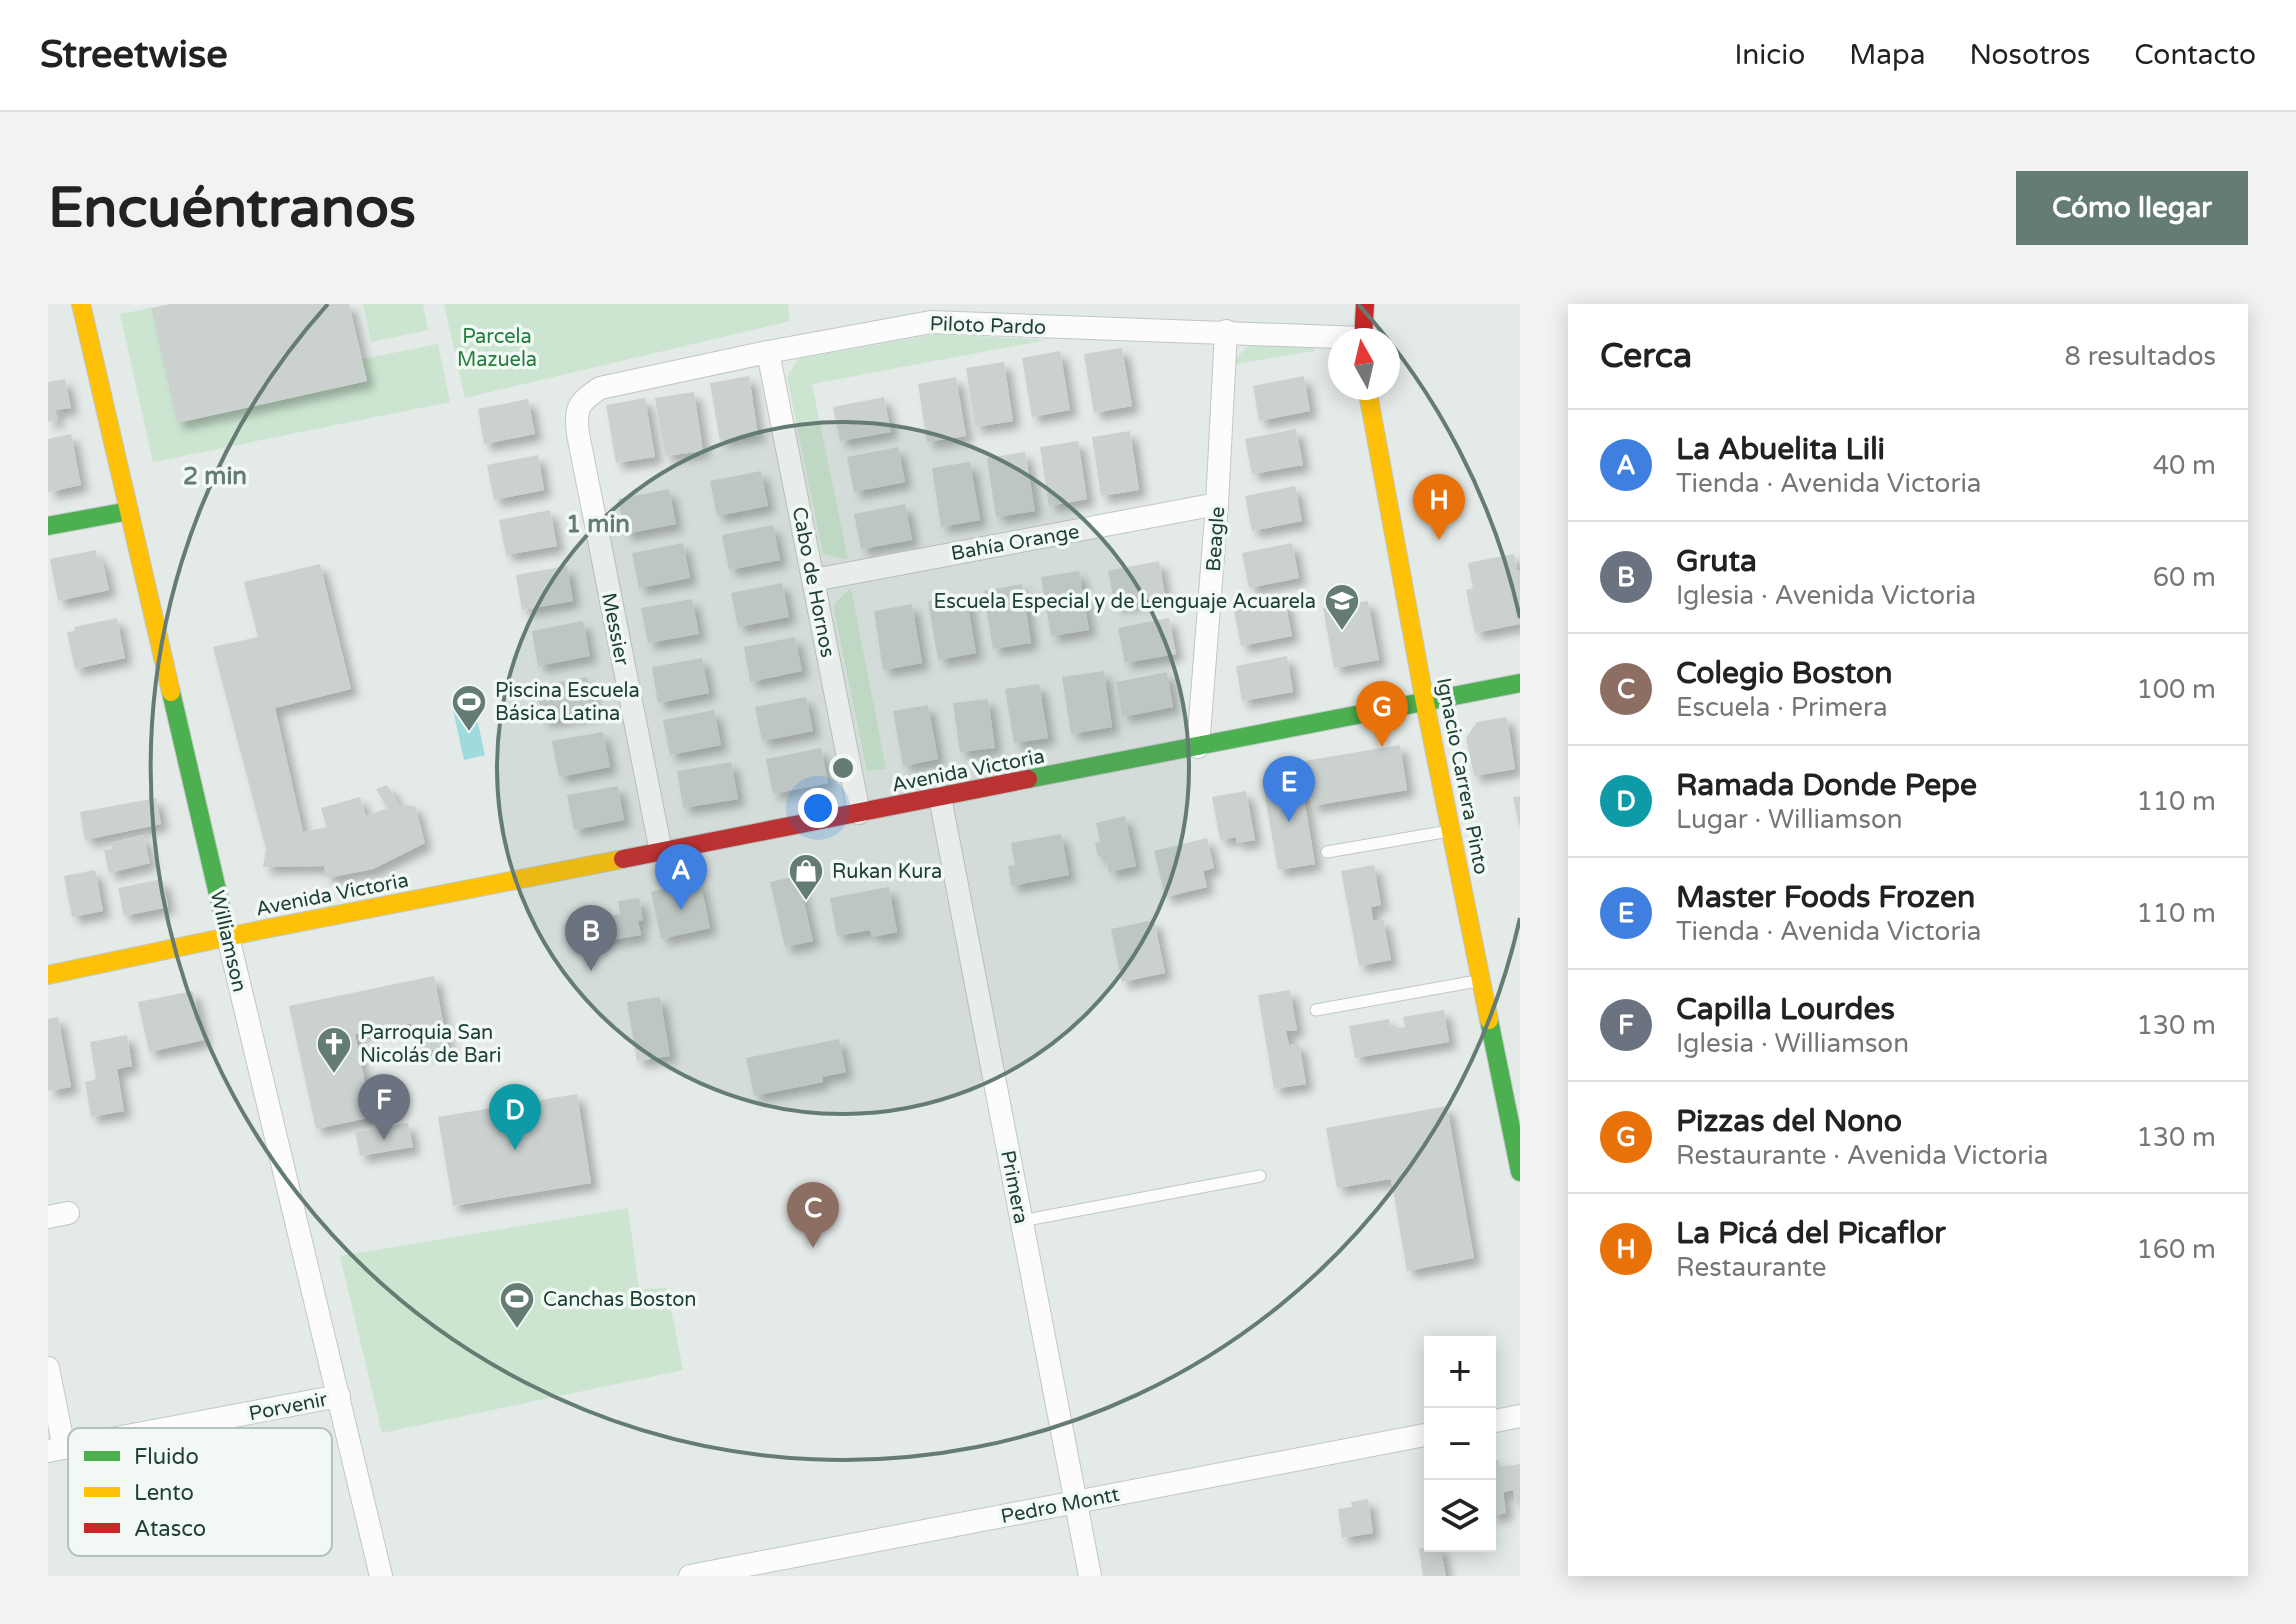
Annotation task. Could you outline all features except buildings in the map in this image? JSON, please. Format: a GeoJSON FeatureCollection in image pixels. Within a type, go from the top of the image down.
{"type":"FeatureCollection","features":[{"type":"Feature","properties":{"kind":"street","name":"Williamson"},"geometry":{"type":"LineString","coordinates":[[81,304],[381,1576]]}},
{"type":"Feature","properties":{"kind":"street"},"geometry":{"type":"LineString","coordinates":[[1363,328],[1365,304]]}},
{"type":"Feature","properties":{"kind":"street","name":"Piloto Pardo"},"geometry":{"type":"LineString","coordinates":[[579,405],[600,388],[768,352],[931,322],[1328,337]]}},
{"type":"Feature","properties":{"kind":"street","name":"Beagle"},"geometry":{"type":"LineString","coordinates":[[1198,747],[1217,504],[1226,331]]}},
{"type":"Feature","properties":{"kind":"street","name":"Cabo de Hornos"},"geometry":{"type":"LineString","coordinates":[[768,352],[859,813]]}},
{"type":"Feature","properties":{"kind":"street","name":"Ignacio Carrera Pinto"},"geometry":{"type":"LineString","coordinates":[[1369,400],[1425,703],[1520,1172]]}},
{"type":"Feature","properties":{"kind":"street","name":"Messier"},"geometry":{"type":"LineString","coordinates":[[579,405],[576,417],[578,434],[661,852]]}},
{"type":"Feature","properties":{"kind":"street","name":"Bahía Orange"},"geometry":{"type":"LineString","coordinates":[[814,580],[1217,504]]}},
{"type":"Feature","properties":{"kind":"street"},"geometry":{"type":"LineString","coordinates":[[48,526],[129,511]]}},
{"type":"Feature","properties":{"kind":"street","name":"Avenida Victoria"},"geometry":{"type":"LineString","coordinates":[[48,975],[1520,683]]}},
{"type":"Feature","properties":{"kind":"street","name":"Primera"},"geometry":{"type":"LineString","coordinates":[[940,797],[1090,1576]]}},
{"type":"Feature","properties":{"kind":"street"},"geometry":{"type":"LineString","coordinates":[[48,1368],[56,1449]]}},
{"type":"Feature","properties":{"kind":"street","name":"Porvenir"},"geometry":{"type":"LineString","coordinates":[[168,1428],[339,1396]]}},
{"type":"Feature","properties":{"kind":"street"},"geometry":{"type":"LineString","coordinates":[[1496,1421],[1520,1416]]}},
{"type":"Feature","properties":{"kind":"street","name":"Pedro Montt"},"geometry":{"type":"LineString","coordinates":[[690,1576],[1424,1435]]}},
{"type":"Feature","properties":{"kind":"lane"},"geometry":{"type":"LineString","coordinates":[[1327,852],[1451,831]]}},
{"type":"Feature","properties":{"kind":"lane"},"geometry":{"type":"LineString","coordinates":[[1316,1010],[1481,980]]}},
{"type":"Feature","properties":{"kind":"lane"},"geometry":{"type":"LineString","coordinates":[[1021,1221],[1260,1176]]}},
{"type":"Feature","properties":{"kind":"green space"},"geometry":{"type":"Polygon","coordinates":[[[363,304],[423,304],[428,330],[371,342],[363,304]]]}},
{"type":"Feature","properties":{"kind":"green space","name":"Parcela Mazuela"},"geometry":{"type":"Polygon","coordinates":[[[444,304],[788,304],[790,321],[465,398],[444,304]]]}},
{"type":"Feature","properties":{"kind":"green space"},"geometry":{"type":"Polygon","coordinates":[[[151,308],[177,423],[366,381],[362,359],[438,344],[450,402],[153,462],[120,314],[151,308]]]}},
{"type":"Feature","properties":{"kind":"green space"},"geometry":{"type":"Polygon","coordinates":[[[936,334],[1046,340],[812,384],[848,560],[823,554],[787,377],[798,359],[936,334]]]}},
{"type":"Feature","properties":{"kind":"green space"},"geometry":{"type":"Polygon","coordinates":[[[1253,345],[1314,345],[1314,351],[1236,364],[1245,348],[1253,345]]]}},
{"type":"Feature","properties":{"kind":"green space"},"geometry":{"type":"Polygon","coordinates":[[[851,588],[886,769],[867,771],[833,605],[851,588]]]}},
{"type":"Feature","properties":{"kind":"green space","name":"Canchas Boston"},"geometry":{"type":"Polygon","coordinates":[[[628,1208],[639,1289],[667,1288],[683,1370],[382,1433],[340,1256],[628,1208]]]}},
{"type":"Feature","properties":{"kind":"water","name":"Piscina Escuela Básica Latina"},"geometry":{"type":"Polygon","coordinates":[[[474,705],[485,755],[464,760],[453,710],[474,705]]]}},
{"type":"Feature","properties":{"kind":"traffic: fast"},"geometry":{"type":"LineString","coordinates":[[48,526],[129,511]]}},
{"type":"Feature","properties":{"kind":"traffic: fast"},"geometry":{"type":"LineString","coordinates":[[1028,779],[1520,683]]}},
{"type":"Feature","properties":{"kind":"traffic: fast"},"geometry":{"type":"LineString","coordinates":[[171,692],[228,937]]}},
{"type":"Feature","properties":{"kind":"traffic: fast"},"geometry":{"type":"LineString","coordinates":[[1489,1020],[1520,1172]]}},
{"type":"Feature","properties":{"kind":"traffic: slow"},"geometry":{"type":"LineString","coordinates":[[81,304],[171,692]]}},
{"type":"Feature","properties":{"kind":"traffic: slow"},"geometry":{"type":"LineString","coordinates":[[1369,400],[1425,703],[1489,1020]]}},
{"type":"Feature","properties":{"kind":"traffic: slow"},"geometry":{"type":"LineString","coordinates":[[48,975],[623,859]]}},
{"type":"Feature","properties":{"kind":"traffic: jam"},"geometry":{"type":"LineString","coordinates":[[1364,328],[1365,304]]}},
{"type":"Feature","properties":{"kind":"traffic: jam"},"geometry":{"type":"LineString","coordinates":[[623,859],[1028,779]]}},
{"type":"Feature","properties":{"kind":"place","name":"La Picá del Picaflor"},"geometry":{"type":"Point","coordinates":[1439,540]}},
{"type":"Feature","properties":{"kind":"place","name":"Escuela Especial y de Lenguaje Acuarela"},"geometry":{"type":"Point","coordinates":[1342,632]}},
{"type":"Feature","properties":{"kind":"place","name":"Piscina Escuela Básica Latina"},"geometry":{"type":"Point","coordinates":[469,733]}},
{"type":"Feature","properties":{"kind":"place","name":"Pizzas del Nono"},"geometry":{"type":"Point","coordinates":[1382,747]}},
{"type":"Feature","properties":{"kind":"place","name":"Master Foods Frozen"},"geometry":{"type":"Point","coordinates":[1289,822]}},
{"type":"Feature","properties":{"kind":"place","name":"Rukan Kura"},"geometry":{"type":"Point","coordinates":[806,902]}},
{"type":"Feature","properties":{"kind":"place","name":"La Abuelita Lili"},"geometry":{"type":"Point","coordinates":[681,910]}},
{"type":"Feature","properties":{"kind":"place","name":"Gruta"},"geometry":{"type":"Point","coordinates":[591,971]}},
{"type":"Feature","properties":{"kind":"place","name":"Parroquia San Nicolás de Bari"},"geometry":{"type":"Point","coordinates":[334,1075]}},
{"type":"Feature","properties":{"kind":"place","name":"Capilla Lourdes"},"geometry":{"type":"Point","coordinates":[384,1140]}},
{"type":"Feature","properties":{"kind":"place","name":"Ramada Donde Pepe"},"geometry":{"type":"Point","coordinates":[515,1150]}},
{"type":"Feature","properties":{"kind":"place","name":"Colegio Boston"},"geometry":{"type":"Point","coordinates":[813,1248]}},
{"type":"Feature","properties":{"kind":"place","name":"Canchas Boston"},"geometry":{"type":"Point","coordinates":[517,1330]}}]}
